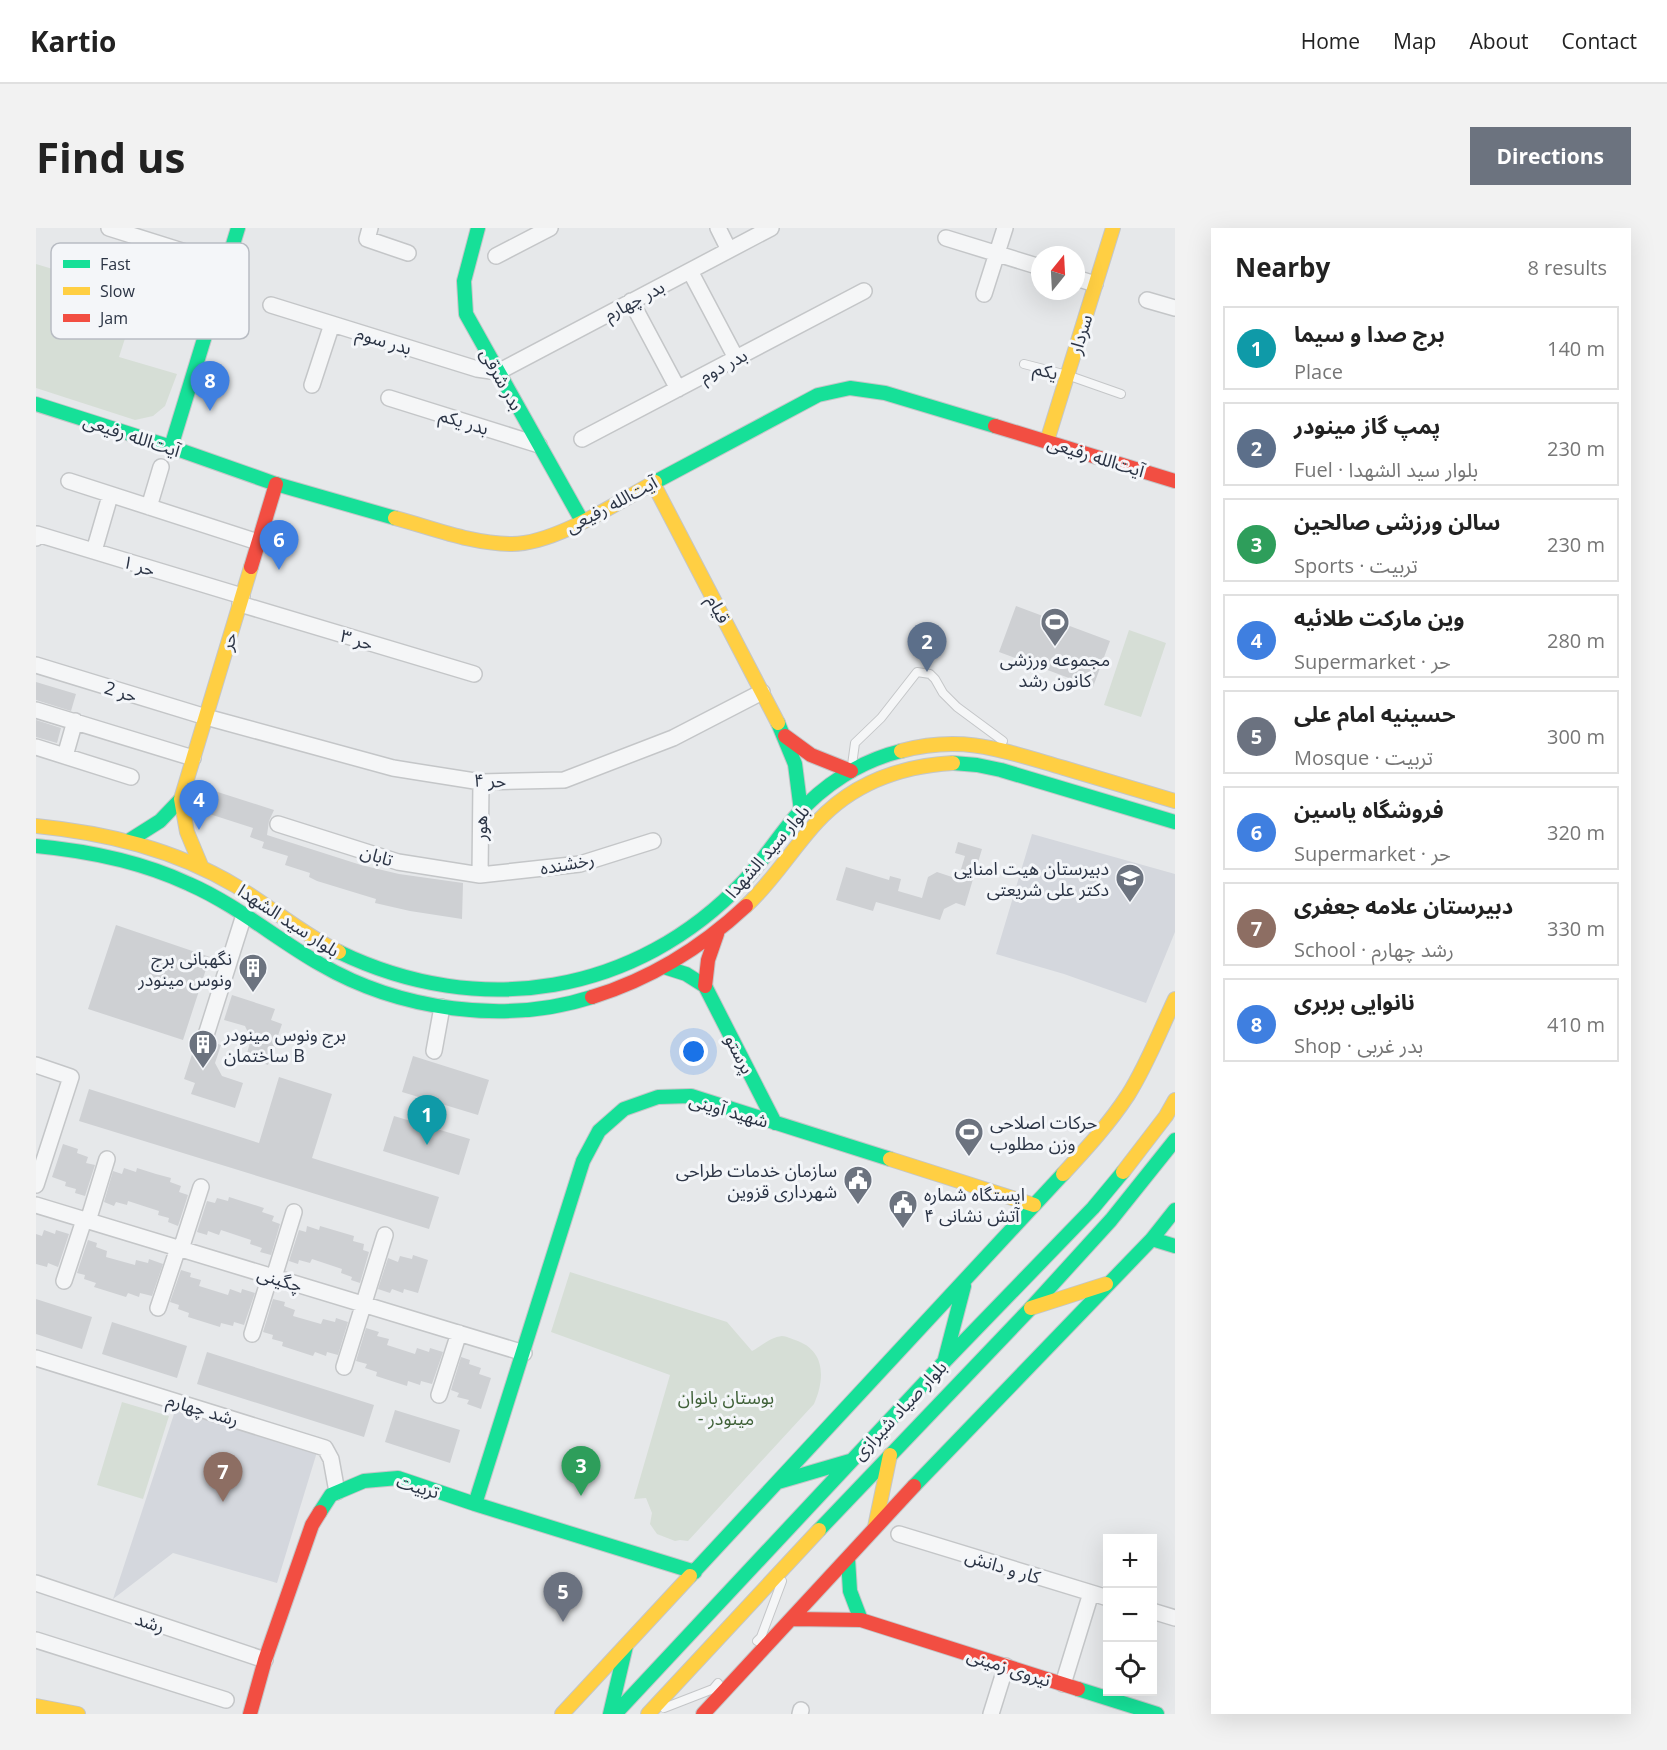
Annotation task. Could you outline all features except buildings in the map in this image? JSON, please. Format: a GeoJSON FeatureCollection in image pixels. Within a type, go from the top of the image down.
{"type":"FeatureCollection","features":[{"type":"Feature","properties":{"kind":"street"},"geometry":{"type":"LineString","coordinates":[[109,228],[157,243]]}},
{"type":"Feature","properties":{"kind":"street"},"geometry":{"type":"LineString","coordinates":[[233,243],[238,228]]}},
{"type":"Feature","properties":{"kind":"street"},"geometry":{"type":"LineString","coordinates":[[370,228],[367,240],[408,253]]}},
{"type":"Feature","properties":{"kind":"street","name":"بدر شرقی"},"geometry":{"type":"LineString","coordinates":[[478,228],[463,280],[462,298],[466,314],[582,521]]}},
{"type":"Feature","properties":{"kind":"street"},"geometry":{"type":"LineString","coordinates":[[496,256],[550,228]]}},
{"type":"Feature","properties":{"kind":"street"},"geometry":{"type":"LineString","coordinates":[[718,228],[729,250]]}},
{"type":"Feature","properties":{"kind":"street","name":"بدر چهارم"},"geometry":{"type":"LineString","coordinates":[[498,372],[771,228]]}},
{"type":"Feature","properties":{"kind":"street"},"geometry":{"type":"LineString","coordinates":[[984,294],[1005,228]]}},
{"type":"Feature","properties":{"kind":"street","name":"سردار"},"geometry":{"type":"LineString","coordinates":[[1047,441],[1113,228]]}},
{"type":"Feature","properties":{"kind":"street"},"geometry":{"type":"LineString","coordinates":[[946,238],[1031,264]]}},
{"type":"Feature","properties":{"kind":"street"},"geometry":{"type":"LineString","coordinates":[[690,271],[736,358]]}},
{"type":"Feature","properties":{"kind":"street"},"geometry":{"type":"LineString","coordinates":[[1085,282],[1095,285]]}},
{"type":"Feature","properties":{"kind":"street","name":"بدر دوم"},"geometry":{"type":"LineString","coordinates":[[582,439],[864,291]]}},
{"type":"Feature","properties":{"kind":"street"},"geometry":{"type":"LineString","coordinates":[[1147,300],[1175,309]]}},
{"type":"Feature","properties":{"kind":"street"},"geometry":{"type":"LineString","coordinates":[[631,301],[678,389]]}},
{"type":"Feature","properties":{"kind":"street","name":"بدر سوم"},"geometry":{"type":"LineString","coordinates":[[271,305],[477,369],[498,372]]}},
{"type":"Feature","properties":{"kind":"street"},"geometry":{"type":"LineString","coordinates":[[312,385],[332,324]]}},
{"type":"Feature","properties":{"kind":"street"},"geometry":{"type":"LineString","coordinates":[[171,447],[204,339]]}},
{"type":"Feature","properties":{"kind":"street","name":"آیت‌الله رفیعی"},"geometry":{"type":"LineString","coordinates":[[36,404],[171,447],[276,484],[475,540],[513,544],[546,538],[582,521],[818,394],[850,388],[885,393],[1175,481]]}},
{"type":"Feature","properties":{"kind":"street","name":"بدر یکم"},"geometry":{"type":"LineString","coordinates":[[389,398],[539,445]]}},
{"type":"Feature","properties":{"kind":"street"},"geometry":{"type":"LineString","coordinates":[[149,507],[161,466]]}},
{"type":"Feature","properties":{"kind":"street"},"geometry":{"type":"LineString","coordinates":[[69,481],[258,542]]}},
{"type":"Feature","properties":{"kind":"street","name":"قیام"},"geometry":{"type":"LineString","coordinates":[[653,483],[785,736],[795,764],[801,810]]}},
{"type":"Feature","properties":{"kind":"street","name":"حر"},"geometry":{"type":"LineString","coordinates":[[202,868],[187,832],[181,799],[276,484]]}},
{"type":"Feature","properties":{"kind":"street"},"geometry":{"type":"LineString","coordinates":[[94,551],[110,495]]}},
{"type":"Feature","properties":{"kind":"street","name":"حر ۱"},"geometry":{"type":"LineString","coordinates":[[37,536],[94,551],[241,600]]}},
{"type":"Feature","properties":{"kind":"street","name":"حر ۳"},"geometry":{"type":"LineString","coordinates":[[241,600],[474,674]]}},
{"type":"Feature","properties":{"kind":"street","name":"حر 2"},"geometry":{"type":"LineString","coordinates":[[36,666],[206,717]]}},
{"type":"Feature","properties":{"kind":"street","name":"حر ۴"},"geometry":{"type":"LineString","coordinates":[[206,717],[393,768],[481,782],[564,780],[673,738],[762,692]]}},
{"type":"Feature","properties":{"kind":"street"},"geometry":{"type":"LineString","coordinates":[[36,710],[193,758]]}},
{"type":"Feature","properties":{"kind":"street"},"geometry":{"type":"LineString","coordinates":[[65,756],[75,721]]}},
{"type":"Feature","properties":{"kind":"street","name":"قیام"},"geometry":{"type":"LineString","coordinates":[[785,736],[811,755],[850,771]]}},
{"type":"Feature","properties":{"kind":"street","name":"بلوار سید الشهدا"},"geometry":{"type":"LineString","coordinates":[[36,826],[79,829],[130,840],[178,856],[224,878],[304,932],[345,956],[390,973],[458,990],[536,989],[630,963],[670,942],[705,919],[737,889],[801,810],[823,789],[863,764],[908,748],[956,743],[1003,750],[1175,801]]}},
{"type":"Feature","properties":{"kind":"street"},"geometry":{"type":"LineString","coordinates":[[36,747],[131,777]]}},
{"type":"Feature","properties":{"kind":"street","name":"بلوار سید الشهدا"},"geometry":{"type":"LineString","coordinates":[[36,846],[76,849],[125,859],[179,879],[214,896],[337,974],[384,992],[437,1005],[503,1010],[560,1005],[637,981],[664,967],[717,934],[751,902],[782,868],[819,820],[835,805],[871,782],[912,767],[955,763],[999,769],[1175,822]]}},
{"type":"Feature","properties":{"kind":"street","name":"هور"},"geometry":{"type":"LineString","coordinates":[[480,875],[481,782]]}},
{"type":"Feature","properties":{"kind":"street","name":"حر"},"geometry":{"type":"LineString","coordinates":[[130,840],[160,821],[181,799]]}},
{"type":"Feature","properties":{"kind":"street","name":"تابان"},"geometry":{"type":"LineString","coordinates":[[278,824],[398,862],[480,875]]}},
{"type":"Feature","properties":{"kind":"street","name":"رخشنده"},"geometry":{"type":"LineString","coordinates":[[480,875],[580,864],[653,841]]}},
{"type":"Feature","properties":{"kind":"street"},"geometry":{"type":"LineString","coordinates":[[206,1035],[244,915]]}},
{"type":"Feature","properties":{"kind":"street"},"geometry":{"type":"LineString","coordinates":[[705,986],[705,968],[717,934]]}},
{"type":"Feature","properties":{"kind":"street"},"geometry":{"type":"LineString","coordinates":[[664,967],[686,973],[705,986]]}},
{"type":"Feature","properties":{"kind":"street"},"geometry":{"type":"LineString","coordinates":[[434,984],[441,989],[444,995],[437,1005],[434,1051]]}},
{"type":"Feature","properties":{"kind":"street","name":"پرستو"},"geometry":{"type":"LineString","coordinates":[[705,986],[775,1123]]}},
{"type":"Feature","properties":{"kind":"street"},"geometry":{"type":"LineString","coordinates":[[477,990],[467,999],[470,1005],[478,1009]]}},
{"type":"Feature","properties":{"kind":"street"},"geometry":{"type":"LineString","coordinates":[[562,1714],[1090,1145],[1127,1096],[1147,1061],[1175,999]]}},
{"type":"Feature","properties":{"kind":"street"},"geometry":{"type":"LineString","coordinates":[[36,1065],[72,1077],[36,1185]]}},
{"type":"Feature","properties":{"kind":"street","name":"شهید آوینی"},"geometry":{"type":"LineString","coordinates":[[475,1504],[583,1161],[599,1131],[624,1109],[658,1097],[691,1096],[1034,1205]]}},
{"type":"Feature","properties":{"kind":"street","name":"بلوار صیاد شیرازی"},"geometry":{"type":"LineString","coordinates":[[615,1714],[851,1460],[1094,1208],[1137,1156],[1175,1100]]}},
{"type":"Feature","properties":{"kind":"street","name":"بلوار صیاد شیرازی"},"geometry":{"type":"LineString","coordinates":[[649,1714],[891,1454],[1030,1309],[1111,1220],[1175,1140]]}},
{"type":"Feature","properties":{"kind":"street"},"geometry":{"type":"LineString","coordinates":[[64,1281],[107,1159]]}},
{"type":"Feature","properties":{"kind":"street"},"geometry":{"type":"LineString","coordinates":[[158,1308],[201,1187]]}},
{"type":"Feature","properties":{"kind":"street","name":"چگینی"},"geometry":{"type":"LineString","coordinates":[[36,1205],[524,1353]]}},
{"type":"Feature","properties":{"kind":"street"},"geometry":{"type":"LineString","coordinates":[[703,1714],[848,1560],[875,1527],[1152,1239],[1175,1210]]}},
{"type":"Feature","properties":{"kind":"street"},"geometry":{"type":"LineString","coordinates":[[252,1334],[294,1212]]}},
{"type":"Feature","properties":{"kind":"street"},"geometry":{"type":"LineString","coordinates":[[344,1367],[385,1235]]}},
{"type":"Feature","properties":{"kind":"street"},"geometry":{"type":"LineString","coordinates":[[1152,1239],[1175,1246]]}},
{"type":"Feature","properties":{"kind":"street"},"geometry":{"type":"LineString","coordinates":[[944,1362],[965,1282]]}},
{"type":"Feature","properties":{"kind":"street"},"geometry":{"type":"LineString","coordinates":[[1030,1309],[1108,1284]]}},
{"type":"Feature","properties":{"kind":"street"},"geometry":{"type":"LineString","coordinates":[[439,1395],[459,1333]]}},
{"type":"Feature","properties":{"kind":"street","name":"رشد چهارم"},"geometry":{"type":"LineString","coordinates":[[36,1358],[325,1448],[331,1459],[337,1492]]}},
{"type":"Feature","properties":{"kind":"street"},"geometry":{"type":"LineString","coordinates":[[875,1527],[891,1454]]}},
{"type":"Feature","properties":{"kind":"street"},"geometry":{"type":"LineString","coordinates":[[776,1483],[851,1460]]}},
{"type":"Feature","properties":{"kind":"street","name":"تربیت"},"geometry":{"type":"LineString","coordinates":[[250,1714],[265,1660],[312,1525],[331,1495],[364,1481],[398,1478],[695,1572]]}},
{"type":"Feature","properties":{"kind":"street","name":"کار و دانش"},"geometry":{"type":"LineString","coordinates":[[899,1534],[1103,1597]]}},
{"type":"Feature","properties":{"kind":"street"},"geometry":{"type":"LineString","coordinates":[[848,1560],[848,1586],[852,1605],[861,1620]]}},
{"type":"Feature","properties":{"kind":"street","name":"رشد"},"geometry":{"type":"LineString","coordinates":[[36,1583],[265,1660]]}},
{"type":"Feature","properties":{"kind":"street"},"geometry":{"type":"LineString","coordinates":[[1063,1684],[1091,1593]]}},
{"type":"Feature","properties":{"kind":"street"},"geometry":{"type":"LineString","coordinates":[[1157,1613],[1175,1618]]}},
{"type":"Feature","properties":{"kind":"street","name":"نیروی زمینی"},"geometry":{"type":"LineString","coordinates":[[793,1619],[861,1620],[1157,1714]]}},
{"type":"Feature","properties":{"kind":"street"},"geometry":{"type":"LineString","coordinates":[[36,1640],[226,1700]]}},
{"type":"Feature","properties":{"kind":"street"},"geometry":{"type":"LineString","coordinates":[[610,1714],[626,1645]]}},
{"type":"Feature","properties":{"kind":"street"},"geometry":{"type":"LineString","coordinates":[[991,1714],[1006,1666]]}},
{"type":"Feature","properties":{"kind":"street"},"geometry":{"type":"LineString","coordinates":[[36,1706],[78,1714]]}},
{"type":"Feature","properties":{"kind":"lane","name":"یکم"},"geometry":{"type":"LineString","coordinates":[[1024,364],[1067,375],[1121,394]]}},
{"type":"Feature","properties":{"kind":"lane"},"geometry":{"type":"LineString","coordinates":[[850,771],[855,743],[881,718],[917,672],[930,674],[943,693],[997,738],[1071,770]]}},
{"type":"Feature","properties":{"kind":"lane"},"geometry":{"type":"LineString","coordinates":[[753,1645],[761,1637],[788,1566]]}},
{"type":"Feature","properties":{"kind":"lane"},"geometry":{"type":"LineString","coordinates":[[649,1714],[713,1689],[721,1680]]}},
{"type":"Feature","properties":{"kind":"shaded area"},"geometry":{"type":"Polygon","coordinates":[[[1032,834],[1175,874],[1175,932],[1146,1003],[1064,974],[996,954],[1032,834]]]}},
{"type":"Feature","properties":{"kind":"shaded area"},"geometry":{"type":"Polygon","coordinates":[[[175,1411],[317,1452],[277,1583],[173,1553],[113,1599],[175,1411]]]}},
{"type":"Feature","properties":{"kind":"green space"},"geometry":{"type":"Polygon","coordinates":[[[36,264],[51,269],[51,339],[125,339],[119,357],[177,374],[165,406],[153,416],[135,420],[36,388],[36,264]]]}},
{"type":"Feature","properties":{"kind":"green space"},"geometry":{"type":"Polygon","coordinates":[[[1129,630],[1166,643],[1141,717],[1104,705],[1129,630]]]}},
{"type":"Feature","properties":{"kind":"green space","name":"بوستان بانوان - مینودر"},"geometry":{"type":"Polygon","coordinates":[[[570,1272],[727,1322],[752,1351],[770,1340],[784,1336],[805,1345],[818,1358],[821,1375],[814,1404],[688,1541],[675,1541],[657,1534],[650,1524],[652,1513],[646,1498],[634,1499],[670,1375],[551,1332],[570,1272]]]}},
{"type":"Feature","properties":{"kind":"green space"},"geometry":{"type":"Polygon","coordinates":[[[122,1402],[169,1416],[143,1499],[97,1485],[122,1402]]]}},
{"type":"Feature","properties":{"kind":"traffic: fast"},"geometry":{"type":"LineString","coordinates":[[233,243],[238,228]]}},
{"type":"Feature","properties":{"kind":"traffic: fast"},"geometry":{"type":"LineString","coordinates":[[478,228],[464,281],[466,314],[582,521]]}},
{"type":"Feature","properties":{"kind":"traffic: fast"},"geometry":{"type":"LineString","coordinates":[[171,447],[204,339]]}},
{"type":"Feature","properties":{"kind":"traffic: fast"},"geometry":{"type":"LineString","coordinates":[[655,482],[818,395],[850,388],[885,393],[995,426]]}},
{"type":"Feature","properties":{"kind":"traffic: fast"},"geometry":{"type":"LineString","coordinates":[[36,404],[171,447],[276,484],[395,518]]}},
{"type":"Feature","properties":{"kind":"traffic: fast"},"geometry":{"type":"LineString","coordinates":[[778,723],[795,764],[801,811]]}},
{"type":"Feature","properties":{"kind":"traffic: fast"},"geometry":{"type":"LineString","coordinates":[[339,952],[392,973],[447,986],[501,989],[554,985],[606,971],[655,950],[701,920],[744,881],[806,805],[830,785],[857,768],[901,751]]}},
{"type":"Feature","properties":{"kind":"traffic: fast"},"geometry":{"type":"LineString","coordinates":[[953,763],[1001,770],[1175,822]]}},
{"type":"Feature","properties":{"kind":"traffic: fast"},"geometry":{"type":"LineString","coordinates":[[130,840],[160,821],[181,799]]}},
{"type":"Feature","properties":{"kind":"traffic: fast"},"geometry":{"type":"LineString","coordinates":[[36,846],[114,858],[171,876],[207,892],[320,964],[351,980],[418,1002],[489,1011],[524,1010],[559,1006],[592,997]]}},
{"type":"Feature","properties":{"kind":"traffic: fast"},"geometry":{"type":"LineString","coordinates":[[664,967],[686,974],[705,986],[775,1123]]}},
{"type":"Feature","properties":{"kind":"traffic: fast"},"geometry":{"type":"LineString","coordinates":[[475,1504],[583,1161],[599,1131],[624,1109],[658,1097],[691,1096],[890,1159]]}},
{"type":"Feature","properties":{"kind":"traffic: fast"},"geometry":{"type":"LineString","coordinates":[[819,1530],[1030,1309],[1111,1220],[1175,1140]]}},
{"type":"Feature","properties":{"kind":"traffic: fast"},"geometry":{"type":"LineString","coordinates":[[615,1714],[944,1362],[1093,1208],[1123,1172]]}},
{"type":"Feature","properties":{"kind":"traffic: fast"},"geometry":{"type":"LineString","coordinates":[[690,1576],[1063,1174]]}},
{"type":"Feature","properties":{"kind":"traffic: fast"},"geometry":{"type":"LineString","coordinates":[[914,1486],[1152,1239],[1175,1210]]}},
{"type":"Feature","properties":{"kind":"traffic: fast"},"geometry":{"type":"LineString","coordinates":[[1152,1239],[1175,1246]]}},
{"type":"Feature","properties":{"kind":"traffic: fast"},"geometry":{"type":"LineString","coordinates":[[945,1359],[964,1286]]}},
{"type":"Feature","properties":{"kind":"traffic: fast"},"geometry":{"type":"LineString","coordinates":[[778,1482],[850,1461]]}},
{"type":"Feature","properties":{"kind":"traffic: fast"},"geometry":{"type":"LineString","coordinates":[[320,1512],[331,1495],[364,1481],[398,1478],[695,1572]]}},
{"type":"Feature","properties":{"kind":"traffic: fast"},"geometry":{"type":"LineString","coordinates":[[848,1559],[850,1591],[861,1620]]}},
{"type":"Feature","properties":{"kind":"traffic: fast"},"geometry":{"type":"LineString","coordinates":[[610,1714],[626,1646]]}},
{"type":"Feature","properties":{"kind":"traffic: fast"},"geometry":{"type":"LineString","coordinates":[[1078,1689],[1157,1714]]}},
{"type":"Feature","properties":{"kind":"traffic: slow"},"geometry":{"type":"LineString","coordinates":[[1047,441],[1113,228]]}},
{"type":"Feature","properties":{"kind":"traffic: slow"},"geometry":{"type":"LineString","coordinates":[[395,518],[482,541],[512,544],[529,542],[585,521],[655,482]]}},
{"type":"Feature","properties":{"kind":"traffic: slow"},"geometry":{"type":"LineString","coordinates":[[653,483],[778,723]]}},
{"type":"Feature","properties":{"kind":"traffic: slow"},"geometry":{"type":"LineString","coordinates":[[202,868],[187,832],[181,799],[251,567]]}},
{"type":"Feature","properties":{"kind":"traffic: slow"},"geometry":{"type":"LineString","coordinates":[[901,751],[945,744],[984,747],[1023,756],[1175,801]]}},
{"type":"Feature","properties":{"kind":"traffic: slow"},"geometry":{"type":"LineString","coordinates":[[746,906],[817,822],[846,797],[862,787],[897,773],[953,763]]}},
{"type":"Feature","properties":{"kind":"traffic: slow"},"geometry":{"type":"LineString","coordinates":[[36,826],[114,838],[188,862],[236,886],[312,937],[339,952]]}},
{"type":"Feature","properties":{"kind":"traffic: slow"},"geometry":{"type":"LineString","coordinates":[[1063,1174],[1089,1146],[1128,1095],[1175,999]]}},
{"type":"Feature","properties":{"kind":"traffic: slow"},"geometry":{"type":"LineString","coordinates":[[1123,1172],[1166,1116],[1175,1100]]}},
{"type":"Feature","properties":{"kind":"traffic: slow"},"geometry":{"type":"LineString","coordinates":[[890,1159],[1034,1205]]}},
{"type":"Feature","properties":{"kind":"traffic: slow"},"geometry":{"type":"LineString","coordinates":[[1031,1308],[1106,1284]]}},
{"type":"Feature","properties":{"kind":"traffic: slow"},"geometry":{"type":"LineString","coordinates":[[875,1527],[890,1455]]}},
{"type":"Feature","properties":{"kind":"traffic: slow"},"geometry":{"type":"LineString","coordinates":[[648,1714],[819,1530]]}},
{"type":"Feature","properties":{"kind":"traffic: slow"},"geometry":{"type":"LineString","coordinates":[[562,1714],[690,1576]]}},
{"type":"Feature","properties":{"kind":"traffic: slow"},"geometry":{"type":"LineString","coordinates":[[36,1706],[78,1714]]}},
{"type":"Feature","properties":{"kind":"traffic: jam"},"geometry":{"type":"LineString","coordinates":[[995,426],[1175,481]]}},
{"type":"Feature","properties":{"kind":"traffic: jam"},"geometry":{"type":"LineString","coordinates":[[251,567],[276,484]]}},
{"type":"Feature","properties":{"kind":"traffic: jam"},"geometry":{"type":"LineString","coordinates":[[785,736],[811,755],[851,771]]}},
{"type":"Feature","properties":{"kind":"traffic: jam"},"geometry":{"type":"LineString","coordinates":[[592,997],[635,981],[693,949],[746,906]]}},
{"type":"Feature","properties":{"kind":"traffic: jam"},"geometry":{"type":"LineString","coordinates":[[705,986],[708,960],[717,934]]}},
{"type":"Feature","properties":{"kind":"traffic: jam"},"geometry":{"type":"LineString","coordinates":[[703,1714],[914,1486]]}},
{"type":"Feature","properties":{"kind":"traffic: jam"},"geometry":{"type":"LineString","coordinates":[[250,1714],[265,1660],[312,1525],[320,1512]]}},
{"type":"Feature","properties":{"kind":"traffic: jam"},"geometry":{"type":"LineString","coordinates":[[793,1619],[861,1620],[1078,1689]]}},
{"type":"Feature","properties":{"kind":"place","name":"نانوایی بربری"},"geometry":{"type":"Point","coordinates":[210,411]}},
{"type":"Feature","properties":{"kind":"place","name":"فروشگاه یاسین"},"geometry":{"type":"Point","coordinates":[279,570]}},
{"type":"Feature","properties":{"kind":"place","name":"مجموعه ورزشی کانون رشد"},"geometry":{"type":"Point","coordinates":[1055,648]}},
{"type":"Feature","properties":{"kind":"place","name":"پمپ گاز مینودر"},"geometry":{"type":"Point","coordinates":[927,672]}},
{"type":"Feature","properties":{"kind":"place","name":"وین مارکت طلائیه"},"geometry":{"type":"Point","coordinates":[199,830]}},
{"type":"Feature","properties":{"kind":"place","name":"دبیرستان هیت امنایی دکتر علی شریعتی"},"geometry":{"type":"Point","coordinates":[1130,904]}},
{"type":"Feature","properties":{"kind":"place","name":"نگهبانی برج ونوس مینودر"},"geometry":{"type":"Point","coordinates":[253,994]}},
{"type":"Feature","properties":{"kind":"place","name":"برج ونوس مینودر ساختمان B"},"geometry":{"type":"Point","coordinates":[203,1070]}},
{"type":"Feature","properties":{"kind":"place","name":"برج صدا و سیما"},"geometry":{"type":"Point","coordinates":[427,1145]}},
{"type":"Feature","properties":{"kind":"place","name":"حرکات اصلاحی وزن مطلوب"},"geometry":{"type":"Point","coordinates":[969,1158]}},
{"type":"Feature","properties":{"kind":"place","name":"سازمان خدمات طراحی شهرداری قزوین"},"geometry":{"type":"Point","coordinates":[858,1206]}},
{"type":"Feature","properties":{"kind":"place","name":"ایستگاه شماره ۴ آتش نشانی"},"geometry":{"type":"Point","coordinates":[903,1230]}},
{"type":"Feature","properties":{"kind":"place","name":"سالن ورزشی صالحین"},"geometry":{"type":"Point","coordinates":[581,1496]}},
{"type":"Feature","properties":{"kind":"place","name":"دبیرستان علامه جعفری"},"geometry":{"type":"Point","coordinates":[223,1502]}},
{"type":"Feature","properties":{"kind":"place","name":"حسینیه امام علی"},"geometry":{"type":"Point","coordinates":[563,1622]}}]}
